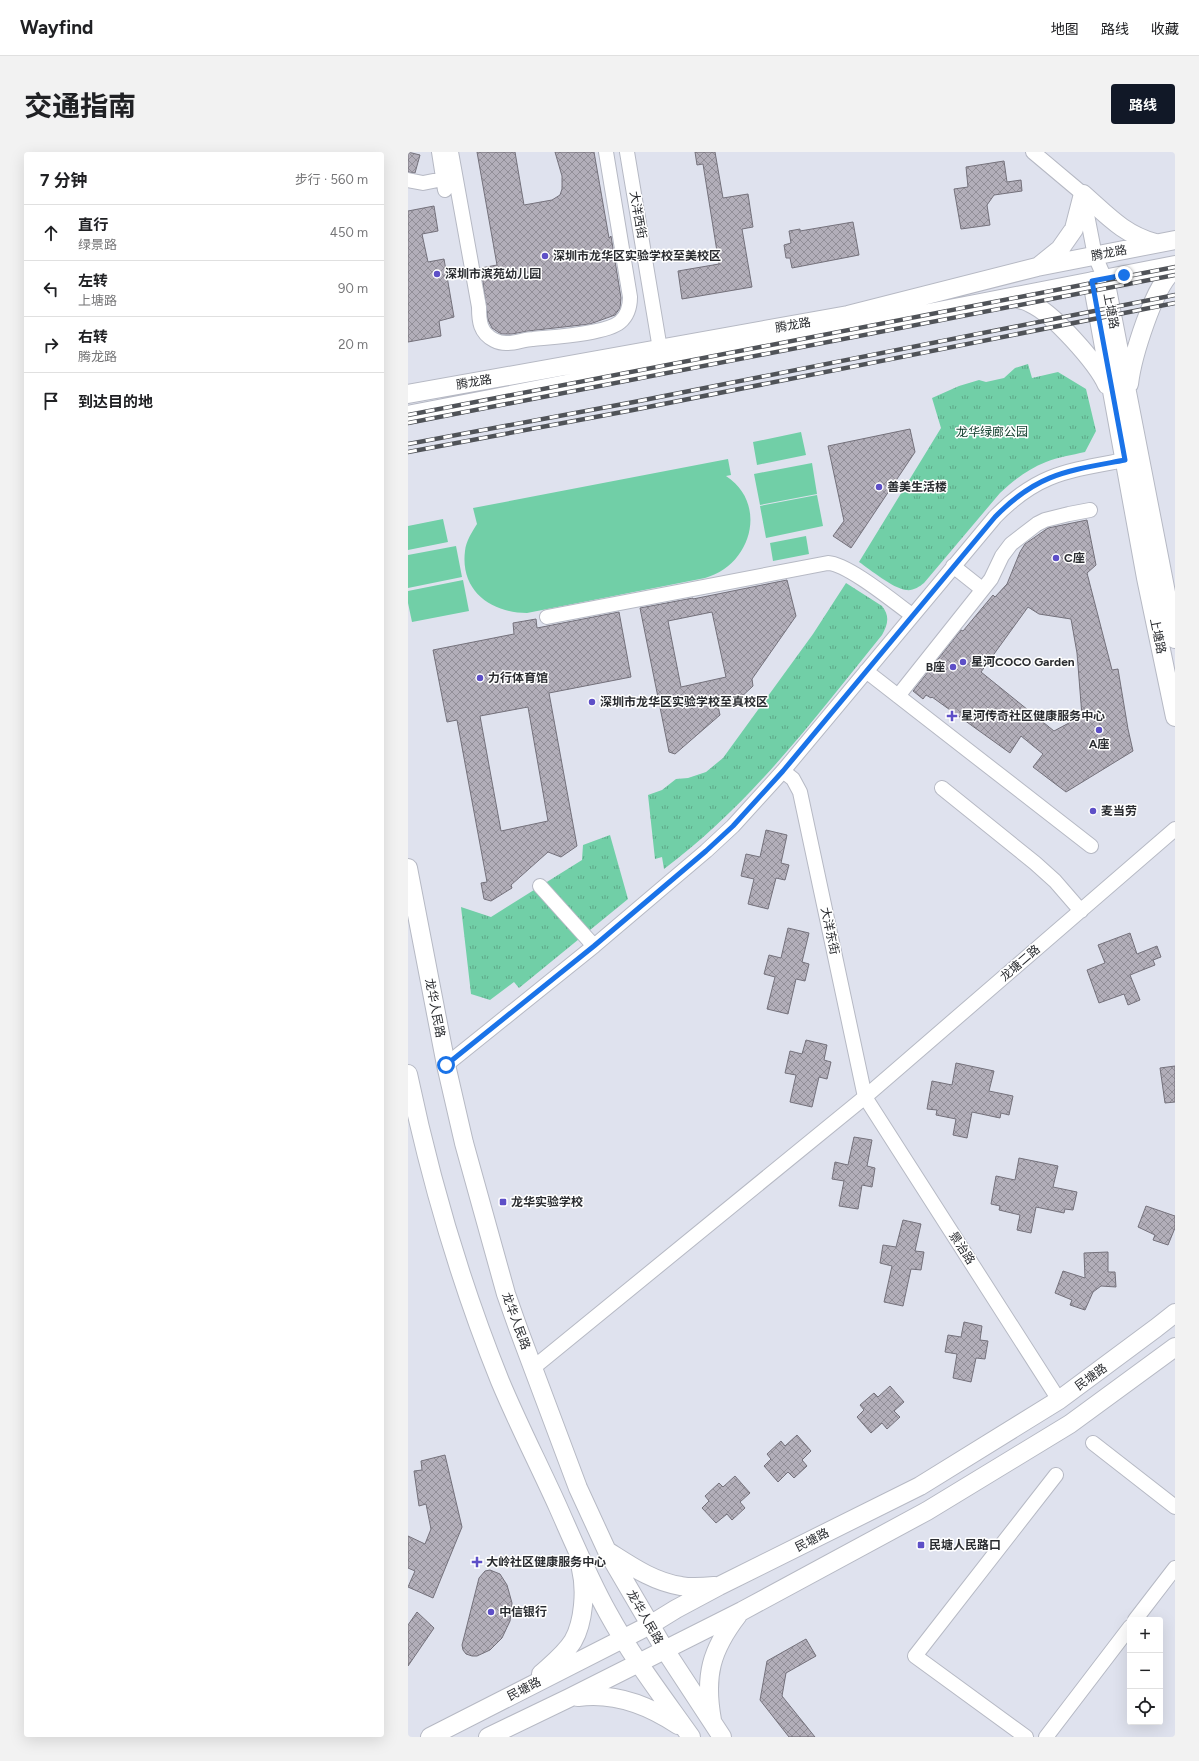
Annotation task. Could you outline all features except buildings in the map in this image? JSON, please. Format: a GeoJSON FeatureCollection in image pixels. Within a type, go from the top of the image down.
{"type":"FeatureCollection","features":[{"type":"Feature","properties":{"kind":"main road"},"geometry":{"type":"LineString","coordinates":[[1037,267],[1060,249],[1074,229],[1083,194],[1122,228],[1138,238],[1156,243]]}},
{"type":"Feature","properties":{"kind":"main road","name":"腾龙路"},"geometry":{"type":"LineString","coordinates":[[408,394],[848,315],[1037,267],[1175,240]]}},
{"type":"Feature","properties":{"kind":"main road","name":"腾龙路"},"geometry":{"type":"LineString","coordinates":[[408,415],[1175,265]]}},
{"type":"Feature","properties":{"kind":"main road"},"geometry":{"type":"LineString","coordinates":[[1121,398],[1154,300],[1164,281],[1175,269]]}},
{"type":"Feature","properties":{"kind":"main road","name":"上塘路"},"geometry":{"type":"LineString","coordinates":[[1099,280],[1121,398],[1175,639]]}},
{"type":"Feature","properties":{"kind":"main road"},"geometry":{"type":"LineString","coordinates":[[1010,297],[1030,303],[1050,316],[1095,364],[1105,380],[1121,398]]}},
{"type":"Feature","properties":{"kind":"main road","name":"上塘路"},"geometry":{"type":"LineString","coordinates":[[1121,398],[1125,460],[1146,578],[1175,716]]}},
{"type":"Feature","properties":{"kind":"main road"},"geometry":{"type":"LineString","coordinates":[[408,427],[429,411]]}},
{"type":"Feature","properties":{"kind":"main road","name":"龙华人民路"},"geometry":{"type":"LineString","coordinates":[[408,868],[446,1065],[472,1171],[506,1294],[578,1488],[607,1551],[665,1650],[718,1732]]}},
{"type":"Feature","properties":{"kind":"main road"},"geometry":{"type":"LineString","coordinates":[[408,1074],[410,1095],[428,1163],[464,1284],[483,1338],[522,1432],[558,1508],[578,1556],[608,1613],[639,1664],[689,1734]]}},
{"type":"Feature","properties":{"kind":"main road","name":"民塘路"},"geometry":{"type":"LineString","coordinates":[[430,1737],[650,1625],[719,1586],[920,1486],[1059,1400],[1175,1313]]}},
{"type":"Feature","properties":{"kind":"main road"},"geometry":{"type":"LineString","coordinates":[[488,1737],[639,1664],[742,1611],[927,1511],[1070,1424],[1175,1347]]}},
{"type":"Feature","properties":{"kind":"main road"},"geometry":{"type":"LineString","coordinates":[[607,1551],[646,1574],[668,1583],[691,1587],[719,1586]]}},
{"type":"Feature","properties":{"kind":"main road"},"geometry":{"type":"LineString","coordinates":[[521,1692],[554,1662],[573,1641],[581,1615],[583,1599],[583,1578],[578,1556]]}},
{"type":"Feature","properties":{"kind":"main road"},"geometry":{"type":"LineString","coordinates":[[718,1732],[708,1686],[712,1660],[724,1634],[742,1611]]}},
{"type":"Feature","properties":{"kind":"main road"},"geometry":{"type":"LineString","coordinates":[[569,1698],[604,1695],[627,1700],[654,1710],[689,1734]]}},
{"type":"Feature","properties":{"kind":"street"},"geometry":{"type":"LineString","coordinates":[[408,180],[444,185],[439,152]]}},
{"type":"Feature","properties":{"kind":"street"},"geometry":{"type":"LineString","coordinates":[[451,152],[476,292],[480,324],[490,338],[507,344],[607,328],[621,322],[626,315],[630,305],[630,297],[606,152]]}},
{"type":"Feature","properties":{"kind":"street","name":"大洋西街"},"geometry":{"type":"LineString","coordinates":[[627,152],[660,349]]}},
{"type":"Feature","properties":{"kind":"street"},"geometry":{"type":"LineString","coordinates":[[1033,152],[1083,194]]}},
{"type":"Feature","properties":{"kind":"street","name":"上塘路"},"geometry":{"type":"LineString","coordinates":[[1083,194],[1099,280]]}},
{"type":"Feature","properties":{"kind":"street"},"geometry":{"type":"LineString","coordinates":[[446,1065],[594,946],[711,846],[754,804],[953,566],[995,517],[1017,496],[1041,480],[1067,471],[1125,460]]}},
{"type":"Feature","properties":{"kind":"street"},"geometry":{"type":"LineString","coordinates":[[898,696],[982,590],[995,572],[1006,549],[1037,524],[1053,517],[1090,510]]}},
{"type":"Feature","properties":{"kind":"street"},"geometry":{"type":"LineString","coordinates":[[547,617],[828,563],[839,565],[852,573],[912,615]]}},
{"type":"Feature","properties":{"kind":"street"},"geometry":{"type":"LineString","coordinates":[[953,566],[982,590]]}},
{"type":"Feature","properties":{"kind":"street"},"geometry":{"type":"LineString","coordinates":[[866,671],[1091,846]]}},
{"type":"Feature","properties":{"kind":"street","name":"大洋东街"},"geometry":{"type":"LineString","coordinates":[[783,771],[792,780],[800,792],[865,1097]]}},
{"type":"Feature","properties":{"kind":"street"},"geometry":{"type":"LineString","coordinates":[[942,788],[1035,863],[1055,881],[1081,911]]}},
{"type":"Feature","properties":{"kind":"street","name":"龙塘二路"},"geometry":{"type":"LineString","coordinates":[[533,1368],[865,1097],[1175,829]]}},
{"type":"Feature","properties":{"kind":"street"},"geometry":{"type":"LineString","coordinates":[[540,886],[594,946]]}},
{"type":"Feature","properties":{"kind":"street","name":"景治路"},"geometry":{"type":"LineString","coordinates":[[865,1097],[1059,1400]]}},
{"type":"Feature","properties":{"kind":"street"},"geometry":{"type":"LineString","coordinates":[[1093,1443],[1175,1507]]}},
{"type":"Feature","properties":{"kind":"street"},"geometry":{"type":"LineString","coordinates":[[1026,1737],[915,1656],[1056,1475]]}},
{"type":"Feature","properties":{"kind":"street"},"geometry":{"type":"LineString","coordinates":[[1137,1617],[1175,1568]]}},
{"type":"Feature","properties":{"kind":"street"},"geometry":{"type":"LineString","coordinates":[[1046,1737],[1127,1631]]}},
{"type":"Feature","properties":{"kind":"green space","name":"龙华绿廊公园"},"geometry":{"type":"Polygon","coordinates":[[[1028,364],[1032,378],[1058,372],[1086,389],[1096,431],[1085,452],[1060,457],[1046,462],[1022,475],[1000,493],[924,583],[916,588],[911,590],[900,589],[859,562],[941,428],[932,398],[959,386],[979,380],[986,382],[1004,378],[1015,368],[1028,364]]]}},
{"type":"Feature","properties":{"kind":"green space"},"geometry":{"type":"Polygon","coordinates":[[[801,432],[806,455],[757,465],[753,442],[801,432]]]}},
{"type":"Feature","properties":{"kind":"green space"},"geometry":{"type":"Polygon","coordinates":[[[728,459],[731,475],[726,476],[739,488],[747,502],[750,517],[749,533],[743,548],[734,561],[721,571],[705,578],[527,613],[501,609],[490,604],[473,588],[468,578],[465,565],[465,551],[477,524],[473,508],[728,459]]]}},
{"type":"Feature","properties":{"kind":"green space"},"geometry":{"type":"Polygon","coordinates":[[[812,463],[817,494],[760,505],[754,474],[812,463]]]}},
{"type":"Feature","properties":{"kind":"green space"},"geometry":{"type":"Polygon","coordinates":[[[817,495],[823,526],[766,538],[760,506],[817,495]]]}},
{"type":"Feature","properties":{"kind":"green space"},"geometry":{"type":"Polygon","coordinates":[[[443,519],[448,542],[408,550],[408,526],[443,519]]]}},
{"type":"Feature","properties":{"kind":"green space"},"geometry":{"type":"Polygon","coordinates":[[[806,536],[809,554],[773,561],[770,543],[806,536]]]}},
{"type":"Feature","properties":{"kind":"green space"},"geometry":{"type":"Polygon","coordinates":[[[456,546],[462,577],[408,588],[408,555],[456,546]]]}},
{"type":"Feature","properties":{"kind":"green space"},"geometry":{"type":"Polygon","coordinates":[[[463,580],[469,611],[412,622],[408,603],[408,591],[463,580]]]}},
{"type":"Feature","properties":{"kind":"green space"},"geometry":{"type":"Polygon","coordinates":[[[846,583],[882,606],[885,610],[887,620],[886,627],[882,635],[806,729],[753,789],[695,844],[664,869],[662,857],[655,859],[648,795],[662,790],[676,779],[688,778],[706,772],[723,758],[813,634],[846,583]]]}},
{"type":"Feature","properties":{"kind":"green space"},"geometry":{"type":"Polygon","coordinates":[[[610,835],[628,899],[519,988],[514,982],[490,1000],[471,994],[461,907],[491,917],[582,860],[583,845],[610,835]]]}},
{"type":"Feature","properties":{"kind":"railway"},"geometry":{"type":"LineString","coordinates":[[408,415],[1175,267]]}},
{"type":"Feature","properties":{"kind":"railway"},"geometry":{"type":"LineString","coordinates":[[408,423],[1175,275]]}},
{"type":"Feature","properties":{"kind":"railway"},"geometry":{"type":"LineString","coordinates":[[408,444],[634,402],[1175,295]]}},
{"type":"Feature","properties":{"kind":"railway"},"geometry":{"type":"LineString","coordinates":[[408,452],[633,410],[1175,303]]}},
{"type":"Feature","properties":{"kind":"place","name":"深圳市龙华区实验学校至美校区"},"geometry":{"type":"Point","coordinates":[545,256]}},
{"type":"Feature","properties":{"kind":"place","name":"深圳市滨苑幼儿园"},"geometry":{"type":"Point","coordinates":[437,274]}},
{"type":"Feature","properties":{"kind":"place","name":"善美生活楼"},"geometry":{"type":"Point","coordinates":[879,487]}},
{"type":"Feature","properties":{"kind":"place","name":"C座"},"geometry":{"type":"Point","coordinates":[1056,558]}},
{"type":"Feature","properties":{"kind":"place","name":"星河COCO Garden"},"geometry":{"type":"Point","coordinates":[963,662]}},
{"type":"Feature","properties":{"kind":"place","name":"B座"},"geometry":{"type":"Point","coordinates":[953,667]}},
{"type":"Feature","properties":{"kind":"place","name":"力行体育馆"},"geometry":{"type":"Point","coordinates":[480,678]}},
{"type":"Feature","properties":{"kind":"place","name":"深圳市龙华区实验学校至真校区"},"geometry":{"type":"Point","coordinates":[592,702]}},
{"type":"Feature","properties":{"kind":"place","name":"星河传奇社区健康服务中心"},"geometry":{"type":"Point","coordinates":[952,716]}},
{"type":"Feature","properties":{"kind":"place","name":"A座"},"geometry":{"type":"Point","coordinates":[1099,730]}},
{"type":"Feature","properties":{"kind":"place","name":"麦当劳"},"geometry":{"type":"Point","coordinates":[1093,811]}},
{"type":"Feature","properties":{"kind":"place","name":"龙华实验学校"},"geometry":{"type":"Point","coordinates":[503,1202]}},
{"type":"Feature","properties":{"kind":"place","name":"民塘人民路口"},"geometry":{"type":"Point","coordinates":[921,1545]}},
{"type":"Feature","properties":{"kind":"place","name":"大岭社区健康服务中心"},"geometry":{"type":"Point","coordinates":[477,1562]}},
{"type":"Feature","properties":{"kind":"place","name":"中信银行"},"geometry":{"type":"Point","coordinates":[491,1612]}},
{"type":"Feature","properties":{"kind":"route"},"geometry":{"type":"LineString","coordinates":[[446,1065],[594,946],[706,851],[733,826],[783,771],[995,517],[1017,496],[1041,480],[1054,475],[1067,471],[1125,460],[1092,281],[1124,275]]}}]}
